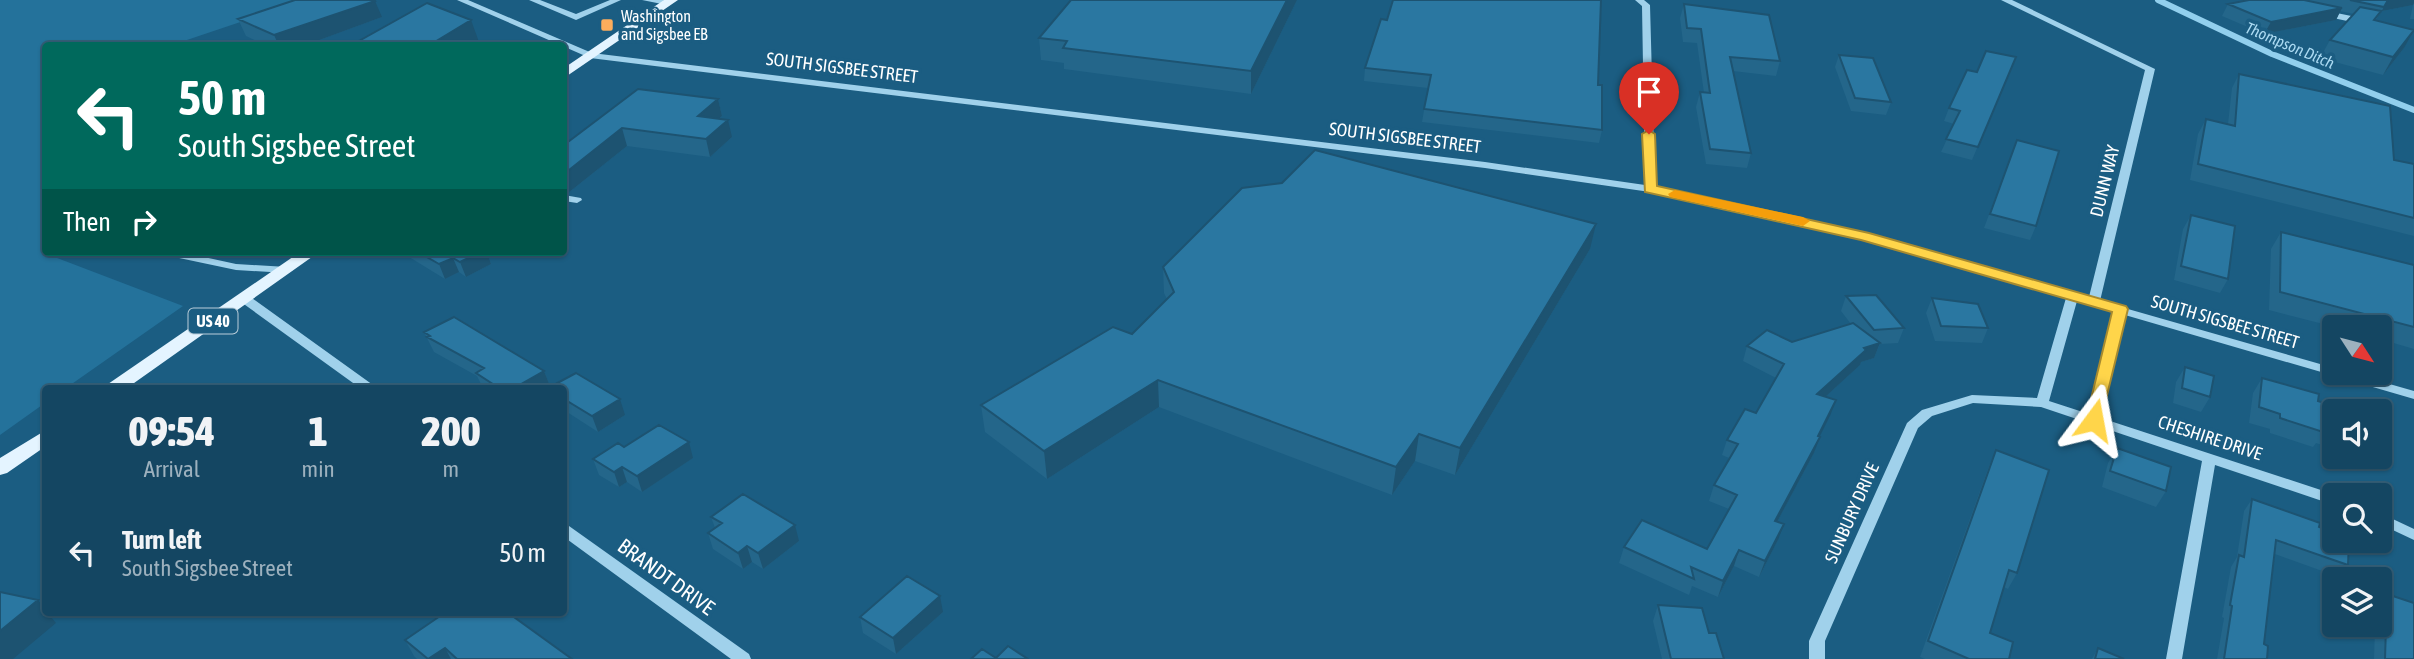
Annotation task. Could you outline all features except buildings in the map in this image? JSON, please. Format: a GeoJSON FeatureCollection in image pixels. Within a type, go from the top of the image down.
{"type":"FeatureCollection","features":[{"type":"Feature","properties":{"kind":"main road"},"geometry":{"type":"LineString","coordinates":[[567,72],[669,1]]}},
{"type":"Feature","properties":{"kind":"main road","name":"US 40"},"geometry":{"type":"LineString","coordinates":[[119,385],[305,256]]}},
{"type":"Feature","properties":{"kind":"main road"},"geometry":{"type":"LineString","coordinates":[[0,468],[42,439]]}},
{"type":"Feature","properties":{"kind":"street","name":"SOUTH SIGSBEE STREET"},"geometry":{"type":"LineString","coordinates":[[461,0],[559,42]]}},
{"type":"Feature","properties":{"kind":"street"},"geometry":{"type":"LineString","coordinates":[[475,6],[493,0]]}},
{"type":"Feature","properties":{"kind":"street"},"geometry":{"type":"LineString","coordinates":[[533,0],[576,17],[617,0]]}},
{"type":"Feature","properties":{"kind":"street"},"geometry":{"type":"LineString","coordinates":[[646,0],[669,1]]}},
{"type":"Feature","properties":{"kind":"street"},"geometry":{"type":"LineString","coordinates":[[1639,0],[1646,5],[1650,189]]}},
{"type":"Feature","properties":{"kind":"street","name":"DUNN WAY"},"geometry":{"type":"LineString","coordinates":[[2005,0],[2150,69],[2094,302]]}},
{"type":"Feature","properties":{"kind":"street"},"geometry":{"type":"LineString","coordinates":[[2312,10],[2376,24]]}},
{"type":"Feature","properties":{"kind":"street","name":"SOUTH SIGSBEE STREET"},"geometry":{"type":"LineString","coordinates":[[567,45],[590,55],[1474,164],[1650,189],[1864,236],[2322,368]]}},
{"type":"Feature","properties":{"kind":"street"},"geometry":{"type":"LineString","coordinates":[[567,198],[578,200]]}},
{"type":"Feature","properties":{"kind":"street"},"geometry":{"type":"LineString","coordinates":[[184,256],[236,267],[286,270]]}},
{"type":"Feature","properties":{"kind":"street"},"geometry":{"type":"LineString","coordinates":[[2042,403],[2073,295]]}},
{"type":"Feature","properties":{"kind":"street"},"geometry":{"type":"LineString","coordinates":[[245,299],[364,385]]}},
{"type":"Feature","properties":{"kind":"street"},"geometry":{"type":"LineString","coordinates":[[2094,420],[2120,309]]}},
{"type":"Feature","properties":{"kind":"street","name":"SOUTH SIGSBEE STREET"},"geometry":{"type":"LineString","coordinates":[[2380,385],[2414,395]]}},
{"type":"Feature","properties":{"kind":"street","name":"CHESHIRE DRIVE"},"geometry":{"type":"LineString","coordinates":[[1950,403],[1986,398],[2042,403],[2322,496]]}},
{"type":"Feature","properties":{"kind":"street","name":"SUNBURY DRIVE"},"geometry":{"type":"LineString","coordinates":[[1818,659],[1817,641],[1912,426],[1927,413],[1950,403]]}},
{"type":"Feature","properties":{"kind":"street"},"geometry":{"type":"LineString","coordinates":[[2174,659],[2209,458]]}},
{"type":"Feature","properties":{"kind":"street"},"geometry":{"type":"LineString","coordinates":[[2392,524],[2414,536]]}},
{"type":"Feature","properties":{"kind":"street","name":"BRANDT DRIVE"},"geometry":{"type":"LineString","coordinates":[[567,532],[743,659]]}},
{"type":"Feature","properties":{"kind":"shaded area"},"geometry":{"type":"Polygon","coordinates":[[[0,0],[306,0],[181,42],[42,42],[42,256],[52,256],[183,306],[70,385],[42,385],[42,405],[0,435],[0,0]]]}},
{"type":"Feature","properties":{"kind":"waterway","name":"Thompson Ditch"},"geometry":{"type":"LineString","coordinates":[[2158,0],[2272,54],[2414,110]]}},
{"type":"Feature","properties":{"kind":"slow traffic"},"geometry":{"type":"LineString","coordinates":[[1675,194],[1803,221]]}},
{"type":"Feature","properties":{"kind":"place","name":"Washington and Sigsbee EB"},"geometry":{"type":"Point","coordinates":[607,25]}},
{"type":"Feature","properties":{"kind":"route"},"geometry":{"type":"LineString","coordinates":[[1649,134],[1650,189],[1864,236],[2120,309],[2094,420]]}}]}
